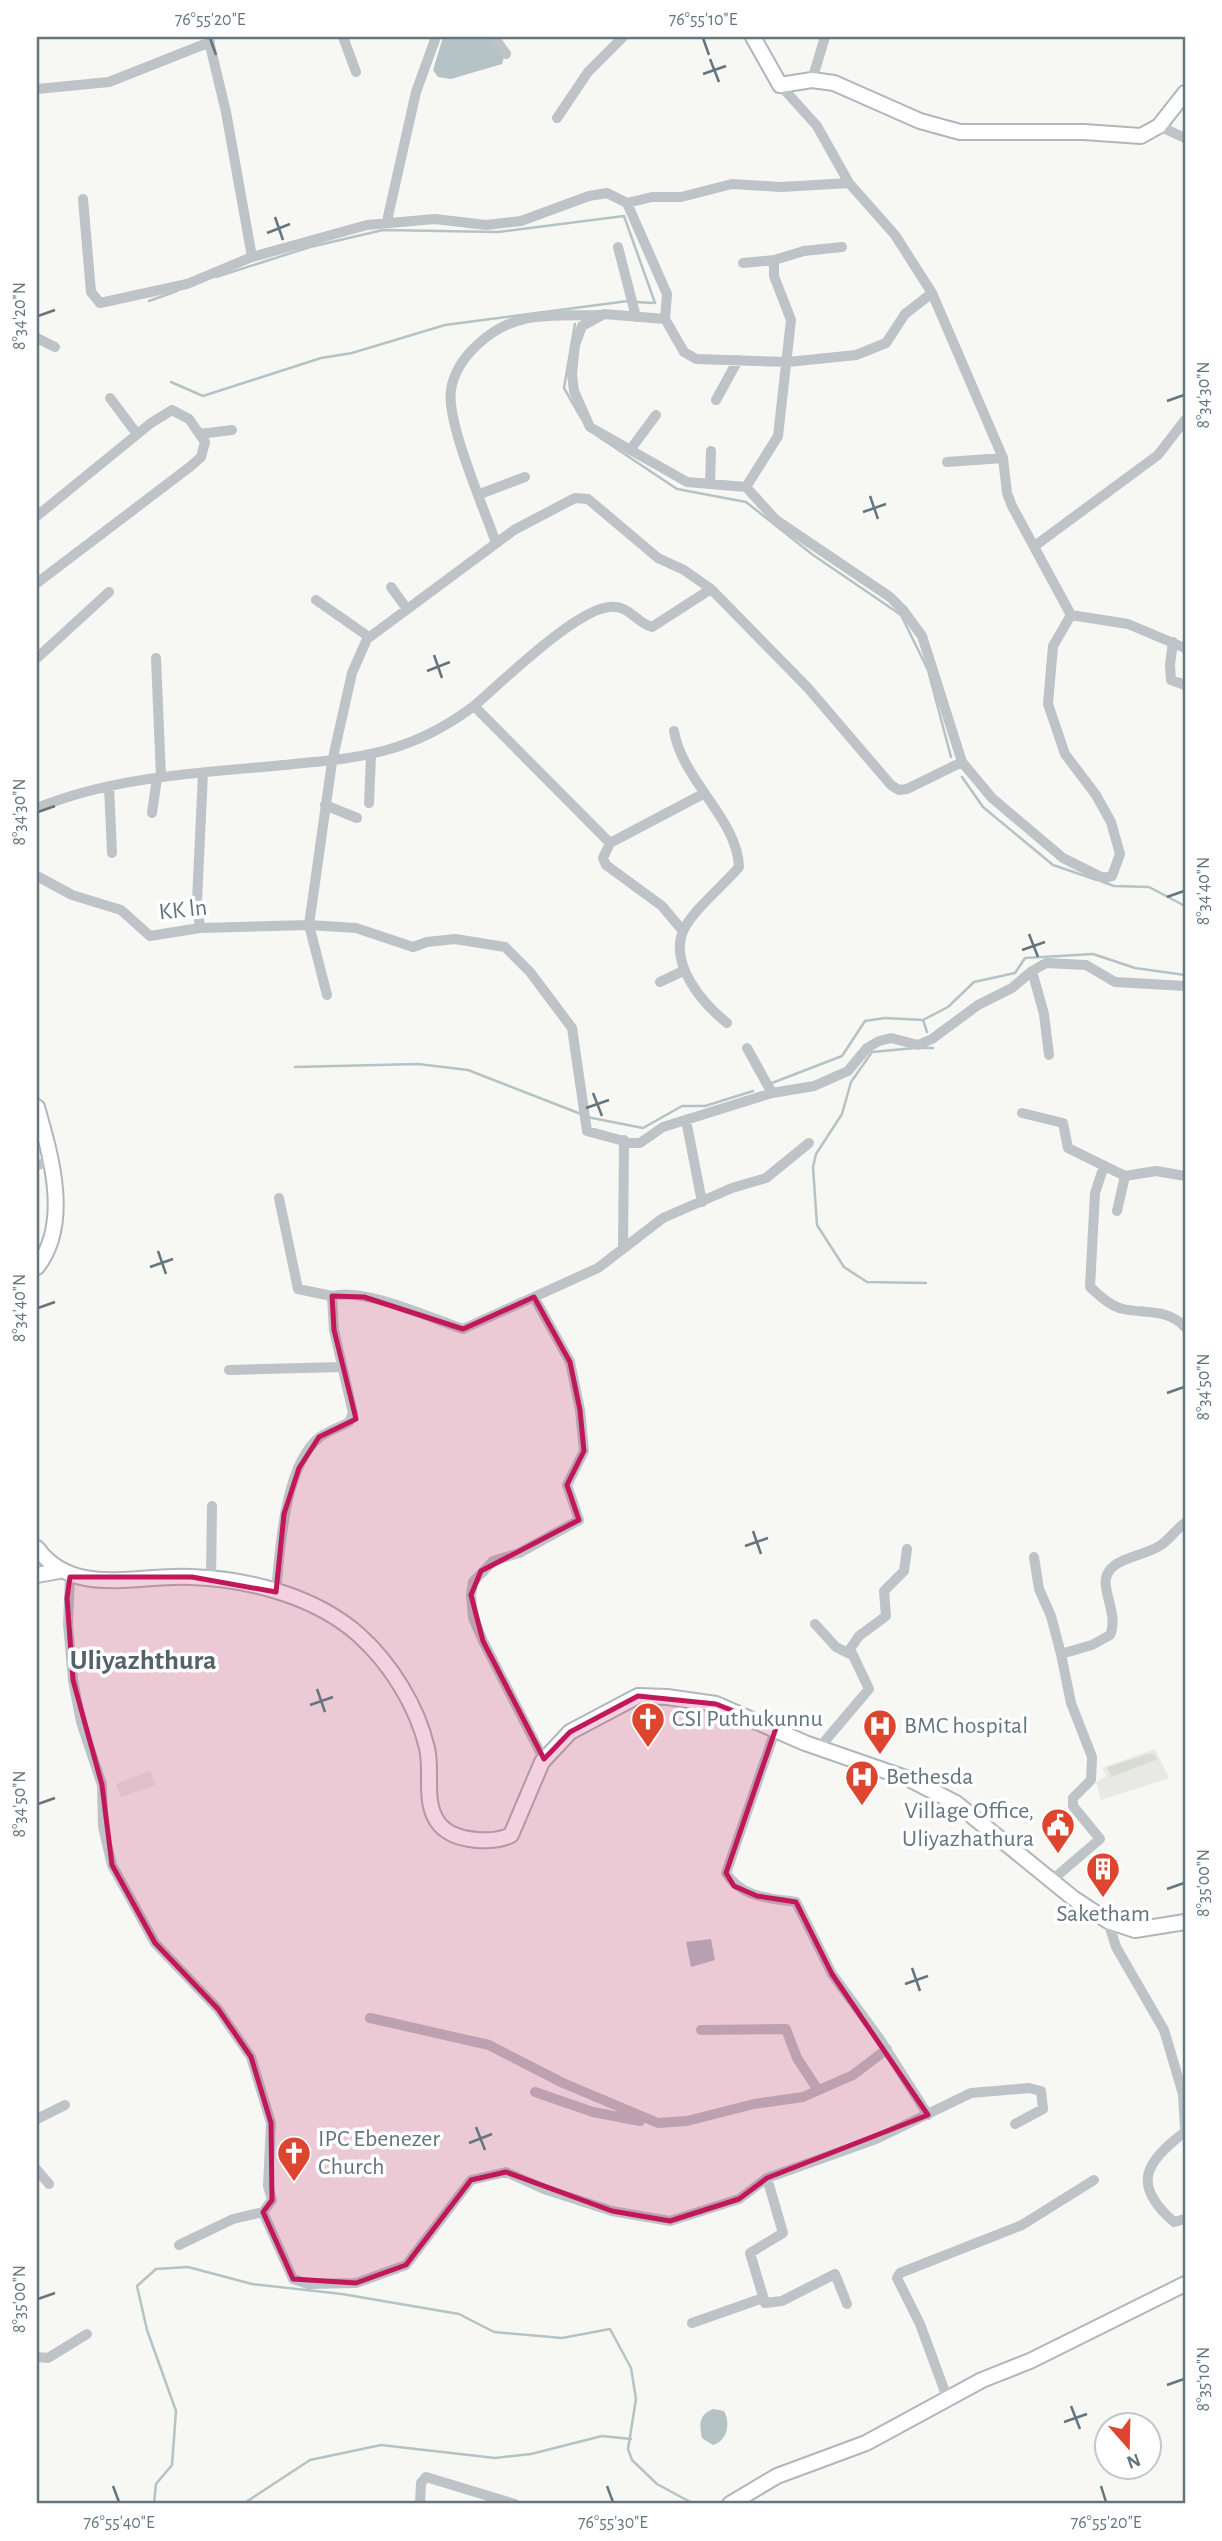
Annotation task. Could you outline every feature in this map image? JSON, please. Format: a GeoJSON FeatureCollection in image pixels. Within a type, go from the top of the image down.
{"type":"FeatureCollection","features":[{"type":"Feature","properties":{"kind":"main road"},"geometry":{"type":"LineString","coordinates":[[754,40],[780,85],[812,80],[834,83],[920,121],[960,132],[1141,135],[1159,127],[1185,93]]}},
{"type":"Feature","properties":{"kind":"main road"},"geometry":{"type":"LineString","coordinates":[[37,1107],[52,1161],[56,1225],[48,1252],[37,1267]]}},
{"type":"Feature","properties":{"kind":"main road"},"geometry":{"type":"LineString","coordinates":[[37,1548],[64,1574]]}},
{"type":"Feature","properties":{"kind":"main road"},"geometry":{"type":"LineString","coordinates":[[37,1575],[211,1579],[276,1592],[322,1607],[358,1634],[383,1660],[409,1701],[428,1749],[432,1807],[440,1825],[452,1834],[484,1840],[511,1835],[544,1759],[570,1732],[638,1696],[716,1704],[819,1748],[909,1779],[956,1804],[1108,1921],[1135,1930],[1185,1922]]}},
{"type":"Feature","properties":{"kind":"main road"},"geometry":{"type":"LineString","coordinates":[[730,2504],[777,2476],[866,2443],[982,2380],[1030,2361],[1185,2284]]}},
{"type":"Feature","properties":{"kind":"street"},"geometry":{"type":"LineString","coordinates":[[343,37],[356,72]]}},
{"type":"Feature","properties":{"kind":"street"},"geometry":{"type":"LineString","coordinates":[[387,221],[416,92],[436,37]]}},
{"type":"Feature","properties":{"kind":"street"},"geometry":{"type":"LineString","coordinates":[[494,37],[506,54]]}},
{"type":"Feature","properties":{"kind":"street"},"geometry":{"type":"LineString","coordinates":[[557,118],[588,72],[623,37]]}},
{"type":"Feature","properties":{"kind":"street"},"geometry":{"type":"LineString","coordinates":[[812,80],[825,37]]}},
{"type":"Feature","properties":{"kind":"street"},"geometry":{"type":"LineString","coordinates":[[37,89],[109,82],[209,39],[252,257]]}},
{"type":"Feature","properties":{"kind":"street"},"geometry":{"type":"LineString","coordinates":[[780,85],[817,126],[849,183],[895,235],[932,293],[1003,458],[1007,493],[1071,615]]}},
{"type":"Feature","properties":{"kind":"street"},"geometry":{"type":"LineString","coordinates":[[1159,127],[1185,138]]}},
{"type":"Feature","properties":{"kind":"street"},"geometry":{"type":"LineString","coordinates":[[627,203],[652,197],[681,197],[732,184],[782,187],[849,183]]}},
{"type":"Feature","properties":{"kind":"street"},"geometry":{"type":"LineString","coordinates":[[83,199],[91,292],[100,303],[187,284],[252,257],[387,221],[435,219],[486,225],[521,221],[589,196],[607,193],[627,203],[667,294],[665,319],[684,352],[696,359],[788,362],[856,355],[886,343],[905,314],[932,293]]}},
{"type":"Feature","properties":{"kind":"street"},"geometry":{"type":"LineString","coordinates":[[618,247],[636,317]]}},
{"type":"Feature","properties":{"kind":"street"},"geometry":{"type":"LineString","coordinates":[[743,262],[774,260],[804,251],[842,247]]}},
{"type":"Feature","properties":{"kind":"street"},"geometry":{"type":"LineString","coordinates":[[746,487],[778,436],[788,362],[791,320],[774,276],[774,260]]}},
{"type":"Feature","properties":{"kind":"street"},"geometry":{"type":"LineString","coordinates":[[496,543],[456,429],[451,390],[466,355],[501,328],[525,319],[604,314],[665,319]]}},
{"type":"Feature","properties":{"kind":"street"},"geometry":{"type":"LineString","coordinates":[[604,314],[582,326],[575,345],[572,374],[574,391],[590,426],[687,482],[746,487],[776,520],[890,597],[922,636],[961,762],[992,798],[1063,858],[1103,878],[1112,876],[1120,854],[1111,822],[1096,794],[1065,754],[1048,704],[1053,646],[1071,615]]}},
{"type":"Feature","properties":{"kind":"street"},"geometry":{"type":"LineString","coordinates":[[37,338],[55,347]]}},
{"type":"Feature","properties":{"kind":"street"},"geometry":{"type":"LineString","coordinates":[[716,400],[738,360]]}},
{"type":"Feature","properties":{"kind":"street"},"geometry":{"type":"LineString","coordinates":[[110,398],[137,434]]}},
{"type":"Feature","properties":{"kind":"street"},"geometry":{"type":"LineString","coordinates":[[37,516],[137,434],[172,410],[184,415],[205,442],[201,457],[37,583]]}},
{"type":"Feature","properties":{"kind":"street"},"geometry":{"type":"LineString","coordinates":[[630,450],[656,415]]}},
{"type":"Feature","properties":{"kind":"street"},"geometry":{"type":"LineString","coordinates":[[1036,545],[1158,455],[1185,420]]}},
{"type":"Feature","properties":{"kind":"street"},"geometry":{"type":"LineString","coordinates":[[200,434],[232,430]]}},
{"type":"Feature","properties":{"kind":"street"},"geometry":{"type":"LineString","coordinates":[[710,484],[712,451]]}},
{"type":"Feature","properties":{"kind":"street"},"geometry":{"type":"LineString","coordinates":[[947,462],[1003,458]]}},
{"type":"Feature","properties":{"kind":"street"},"geometry":{"type":"LineString","coordinates":[[480,494],[525,477]]}},
{"type":"Feature","properties":{"kind":"street"},"geometry":{"type":"LineString","coordinates":[[327,995],[309,925],[332,762],[352,673],[369,637],[496,543],[548,510],[575,498],[588,499],[658,558],[684,570],[711,589],[808,688],[891,785],[908,789],[961,762]]}},
{"type":"Feature","properties":{"kind":"street"},"geometry":{"type":"LineString","coordinates":[[391,587],[407,609]]}},
{"type":"Feature","properties":{"kind":"street"},"geometry":{"type":"LineString","coordinates":[[37,808],[109,786],[159,777],[332,762],[371,756],[425,737],[474,706],[562,632],[593,613],[609,607],[623,608],[645,625],[652,627],[711,589]]}},
{"type":"Feature","properties":{"kind":"street"},"geometry":{"type":"LineString","coordinates":[[37,658],[109,592]]}},
{"type":"Feature","properties":{"kind":"street"},"geometry":{"type":"LineString","coordinates":[[316,600],[369,637]]}},
{"type":"Feature","properties":{"kind":"street"},"geometry":{"type":"LineString","coordinates":[[1071,615],[1128,624],[1185,648]]}},
{"type":"Feature","properties":{"kind":"street"},"geometry":{"type":"LineString","coordinates":[[1173,642],[1171,680],[1185,685]]}},
{"type":"Feature","properties":{"kind":"street"},"geometry":{"type":"LineString","coordinates":[[152,813],[159,777],[156,658]]}},
{"type":"Feature","properties":{"kind":"street"},"geometry":{"type":"LineString","coordinates":[[474,706],[610,843]]}},
{"type":"Feature","properties":{"kind":"street"},"geometry":{"type":"LineString","coordinates":[[674,731],[681,759],[726,829],[739,867],[683,931],[680,951],[685,970],[708,1008],[727,1023]]}},
{"type":"Feature","properties":{"kind":"street"},"geometry":{"type":"LineString","coordinates":[[369,803],[371,756]]}},
{"type":"Feature","properties":{"kind":"street"},"geometry":{"type":"LineString","coordinates":[[200,928],[197,901],[203,773]]}},
{"type":"Feature","properties":{"kind":"street"},"geometry":{"type":"LineString","coordinates":[[109,786],[112,853]]}},
{"type":"Feature","properties":{"kind":"street"},"geometry":{"type":"LineString","coordinates":[[683,931],[662,906],[606,864],[603,858],[610,843],[703,794]]}},
{"type":"Feature","properties":{"kind":"street"},"geometry":{"type":"LineString","coordinates":[[326,805],[357,818]]}},
{"type":"Feature","properties":{"kind":"street","name":"KK ln"},"geometry":{"type":"LineString","coordinates":[[37,876],[72,895],[121,910],[150,936],[200,928],[309,925],[356,928],[413,947],[427,942],[455,939],[505,947],[530,972],[572,1028],[587,1131],[624,1140]]}},
{"type":"Feature","properties":{"kind":"street"},"geometry":{"type":"LineString","coordinates":[[623,1249],[624,1140],[640,1143],[663,1128],[686,1120],[772,1093],[814,1086],[848,1071],[867,1048],[879,1041],[891,1038],[918,1045],[932,1039],[978,1005],[1012,988],[1046,963],[1086,965],[1115,982],[1185,986]]}},
{"type":"Feature","properties":{"kind":"street"},"geometry":{"type":"LineString","coordinates":[[660,982],[685,970]]}},
{"type":"Feature","properties":{"kind":"street"},"geometry":{"type":"LineString","coordinates":[[1032,971],[1044,1014],[1049,1055]]}},
{"type":"Feature","properties":{"kind":"street"},"geometry":{"type":"LineString","coordinates":[[747,1048],[772,1093]]}},
{"type":"Feature","properties":{"kind":"street"},"geometry":{"type":"LineString","coordinates":[[1022,1113],[1063,1123],[1068,1148],[1125,1176],[1156,1171],[1185,1175]]}},
{"type":"Feature","properties":{"kind":"street"},"geometry":{"type":"LineString","coordinates":[[686,1120],[702,1202]]}},
{"type":"Feature","properties":{"kind":"street"},"geometry":{"type":"LineString","coordinates":[[279,1198],[298,1289],[332,1296],[344,1293],[364,1297],[463,1329],[598,1268],[663,1218],[732,1188],[766,1178],[808,1143]]}},
{"type":"Feature","properties":{"kind":"street"},"geometry":{"type":"LineString","coordinates":[[37,1165],[52,1161]]}},
{"type":"Feature","properties":{"kind":"street"},"geometry":{"type":"LineString","coordinates":[[1104,1166],[1095,1194],[1090,1287],[1122,1309],[1151,1310],[1177,1318],[1185,1327]]}},
{"type":"Feature","properties":{"kind":"street"},"geometry":{"type":"LineString","coordinates":[[1117,1211],[1125,1176]]}},
{"type":"Feature","properties":{"kind":"street"},"geometry":{"type":"LineString","coordinates":[[276,1592],[284,1514],[299,1468],[319,1437],[349,1422],[354,1413],[341,1367],[332,1296]]}},
{"type":"Feature","properties":{"kind":"street"},"geometry":{"type":"LineString","coordinates":[[534,1297],[570,1362],[580,1410],[584,1451],[567,1485],[579,1520],[519,1553],[493,1562],[473,1582],[471,1595],[473,1618],[483,1641],[544,1759]]}},
{"type":"Feature","properties":{"kind":"street"},"geometry":{"type":"LineString","coordinates":[[229,1370],[341,1367]]}},
{"type":"Feature","properties":{"kind":"street"},"geometry":{"type":"LineString","coordinates":[[211,1579],[212,1506]]}},
{"type":"Feature","properties":{"kind":"street"},"geometry":{"type":"LineString","coordinates":[[1061,1654],[1093,1645],[1110,1635],[1113,1621],[1105,1577],[1108,1570],[1117,1563],[1158,1547],[1185,1522]]}},
{"type":"Feature","properties":{"kind":"street"},"geometry":{"type":"LineString","coordinates":[[850,1654],[852,1643],[886,1616],[884,1591],[904,1571],[907,1549]]}},
{"type":"Feature","properties":{"kind":"street"},"geometry":{"type":"LineString","coordinates":[[1034,1557],[1040,1589],[1051,1616],[1061,1654],[1068,1692],[1093,1767],[1086,1788],[1073,1798],[1073,1806],[1100,1839],[1052,1880]]}},
{"type":"Feature","properties":{"kind":"street"},"geometry":{"type":"LineString","coordinates":[[64,1574],[73,1680],[81,1722],[102,1784],[103,1827],[111,1865],[155,1943],[218,2008],[251,2057],[271,2123],[268,2186],[272,2200],[264,2212],[233,2219],[179,2245]]}},
{"type":"Feature","properties":{"kind":"street"},"geometry":{"type":"LineString","coordinates":[[815,1623],[836,1647],[850,1654],[869,1689],[819,1748]]}},
{"type":"Feature","properties":{"kind":"street"},"geometry":{"type":"LineString","coordinates":[[776,1728],[726,1873],[734,1886],[757,1896],[796,1902],[832,1974],[887,2049],[928,2115]]}},
{"type":"Feature","properties":{"kind":"street"},"geometry":{"type":"LineString","coordinates":[[1108,1921],[1116,1947],[1164,2030],[1182,2087],[1185,2131],[1158,2152],[1147,2179],[1154,2205],[1174,2222],[1185,2219]]}},
{"type":"Feature","properties":{"kind":"street"},"geometry":{"type":"LineString","coordinates":[[370,2018],[451,2034],[489,2045],[586,2094],[658,2123]]}},
{"type":"Feature","properties":{"kind":"street"},"geometry":{"type":"LineString","coordinates":[[701,2030],[786,2029],[797,2057],[818,2090]]}},
{"type":"Feature","properties":{"kind":"street"},"geometry":{"type":"LineString","coordinates":[[535,2092],[593,2112],[658,2123],[687,2121],[754,2104],[803,2097],[853,2075],[887,2049]]}},
{"type":"Feature","properties":{"kind":"street"},"geometry":{"type":"LineString","coordinates":[[264,2212],[293,2279],[308,2284],[333,2286],[356,2283],[406,2265],[471,2180],[506,2172],[544,2189],[612,2211],[670,2221],[739,2199],[766,2178],[876,2139],[901,2124],[928,2115],[971,2092],[1029,2088],[1041,2091],[1044,2109],[1015,2124]]}},
{"type":"Feature","properties":{"kind":"street"},"geometry":{"type":"LineString","coordinates":[[37,2119],[65,2105]]}},
{"type":"Feature","properties":{"kind":"street"},"geometry":{"type":"LineString","coordinates":[[37,2169],[49,2184]]}},
{"type":"Feature","properties":{"kind":"street"},"geometry":{"type":"LineString","coordinates":[[766,2178],[783,2233],[750,2253],[765,2303],[782,2301],[835,2274],[847,2304]]}},
{"type":"Feature","properties":{"kind":"street"},"geometry":{"type":"LineString","coordinates":[[948,2400],[920,2324],[897,2278],[900,2273],[1022,2225],[1094,2180]]}},
{"type":"Feature","properties":{"kind":"street"},"geometry":{"type":"LineString","coordinates":[[692,2323],[763,2298]]}},
{"type":"Feature","properties":{"kind":"street"},"geometry":{"type":"LineString","coordinates":[[37,2357],[48,2358],[87,2334]]}},
{"type":"Feature","properties":{"kind":"street"},"geometry":{"type":"LineString","coordinates":[[420,2504],[421,2483],[426,2477],[515,2504]]}},
{"type":"Feature","properties":{"kind":"highlighted area"},"geometry":{"type":"Polygon","coordinates":[[[332,1296],[364,1297],[463,1329],[534,1297],[570,1362],[580,1410],[584,1451],[567,1485],[579,1520],[481,1571],[471,1595],[483,1641],[544,1759],[570,1732],[638,1696],[716,1704],[776,1728],[726,1873],[734,1886],[757,1896],[796,1902],[832,1974],[928,2115],[767,2178],[739,2199],[670,2221],[612,2211],[506,2172],[471,2180],[406,2265],[356,2283],[293,2279],[263,2212],[272,2200],[271,2123],[251,2057],[218,2009],[155,1943],[112,1865],[102,1785],[73,1680],[67,1598],[70,1577],[192,1577],[276,1592],[284,1514],[299,1468],[319,1437],[356,1419],[334,1330],[332,1296]]]}},
{"type":"Feature","properties":{"kind":"shaded area"},"geometry":{"type":"Polygon","coordinates":[[[443,37],[495,37],[504,57],[502,64],[451,79],[438,77],[433,70],[443,37]]]}},
{"type":"Feature","properties":{"kind":"shaded area"},"geometry":{"type":"Polygon","coordinates":[[[1155,1749],[1169,1778],[1101,1800],[1096,1782],[1107,1776],[1102,1768],[1155,1749]]]}},
{"type":"Feature","properties":{"kind":"shaded area"},"geometry":{"type":"Polygon","coordinates":[[[1152,1753],[1158,1759],[1112,1777],[1107,1767],[1152,1753]]]}},
{"type":"Feature","properties":{"kind":"shaded area"},"geometry":{"type":"Polygon","coordinates":[[[150,1771],[155,1785],[121,1797],[116,1784],[150,1771]]]}},
{"type":"Feature","properties":{"kind":"shaded area"},"geometry":{"type":"Polygon","coordinates":[[[711,1939],[715,1960],[691,1967],[686,1942],[711,1939]]]}},
{"type":"Feature","properties":{"kind":"shaded area"},"geometry":{"type":"Polygon","coordinates":[[[713,2409],[724,2411],[727,2426],[722,2440],[713,2445],[702,2438],[700,2424],[705,2414],[713,2409]]]}},
{"type":"Feature","properties":{"kind":"waterway"},"geometry":{"type":"LineString","coordinates":[[216,277],[310,247],[383,230],[498,232],[624,216],[655,303],[634,302]]}},
{"type":"Feature","properties":{"kind":"waterway"},"geometry":{"type":"LineString","coordinates":[[149,301],[177,291]]}},
{"type":"Feature","properties":{"kind":"waterway"},"geometry":{"type":"LineString","coordinates":[[171,382],[203,396],[321,358],[352,353],[445,325],[628,301]]}},
{"type":"Feature","properties":{"kind":"waterway"},"geometry":{"type":"LineString","coordinates":[[575,324],[564,388],[586,426]]}},
{"type":"Feature","properties":{"kind":"waterway"},"geometry":{"type":"LineString","coordinates":[[596,435],[677,489],[746,502],[813,555],[901,615],[928,670],[951,757]]}},
{"type":"Feature","properties":{"kind":"waterway"},"geometry":{"type":"LineString","coordinates":[[962,777],[983,807],[1053,865],[1097,880]]}},
{"type":"Feature","properties":{"kind":"waterway"},"geometry":{"type":"LineString","coordinates":[[1103,882],[1114,886],[1149,887],[1185,906]]}},
{"type":"Feature","properties":{"kind":"waterway"},"geometry":{"type":"LineString","coordinates":[[772,1083],[842,1056],[865,1021],[885,1018],[923,1020],[948,1007],[974,982],[1015,973],[1025,958],[1093,954],[1135,968],[1185,975]]}},
{"type":"Feature","properties":{"kind":"waterway"},"geometry":{"type":"LineString","coordinates":[[923,1020],[927,1032]]}},
{"type":"Feature","properties":{"kind":"waterway"},"geometry":{"type":"LineString","coordinates":[[915,1048],[872,1052],[851,1082],[842,1114],[816,1154],[813,1167],[817,1225],[844,1267],[867,1282],[926,1283]]}},
{"type":"Feature","properties":{"kind":"waterway"},"geometry":{"type":"LineString","coordinates":[[922,1048],[933,1048]]}},
{"type":"Feature","properties":{"kind":"waterway"},"geometry":{"type":"LineString","coordinates":[[295,1067],[418,1064],[468,1070],[581,1114]]}},
{"type":"Feature","properties":{"kind":"waterway"},"geometry":{"type":"LineString","coordinates":[[587,1117],[643,1128],[682,1106],[705,1106],[753,1091]]}},
{"type":"Feature","properties":{"kind":"waterway"},"geometry":{"type":"LineString","coordinates":[[154,2504],[156,2484],[172,2465],[176,2411],[147,2330],[137,2286],[156,2269],[188,2267],[252,2284],[342,2294],[459,2314],[494,2332],[562,2338],[610,2329],[631,2368],[636,2399],[628,2449],[632,2460],[657,2484],[694,2504]]}},
{"type":"Feature","properties":{"kind":"waterway"},"geometry":{"type":"LineString","coordinates":[[243,2504],[310,2460],[381,2445],[495,2458],[531,2454],[602,2436],[631,2439]]}},
{"type":"Feature","properties":{"kind":"place","name":"CSI Puthukunnu"},"geometry":{"type":"Point","coordinates":[648,1749]}},
{"type":"Feature","properties":{"kind":"place","name":"BMC hospital"},"geometry":{"type":"Point","coordinates":[880,1756]}},
{"type":"Feature","properties":{"kind":"place","name":"Bethesda"},"geometry":{"type":"Point","coordinates":[862,1807]}},
{"type":"Feature","properties":{"kind":"place","name":"Village Office, Uliyazhathura"},"geometry":{"type":"Point","coordinates":[1058,1855]}},
{"type":"Feature","properties":{"kind":"place","name":"Saketham"},"geometry":{"type":"Point","coordinates":[1103,1899]}},
{"type":"Feature","properties":{"kind":"place","name":"IPC Ebenezer Church"},"geometry":{"type":"Point","coordinates":[294,2183]}},
{"type":"Feature","properties":{"kind":"district","name":"Uliyazhthura"},"geometry":{"type":"Point","coordinates":[143,1661]}}]}
